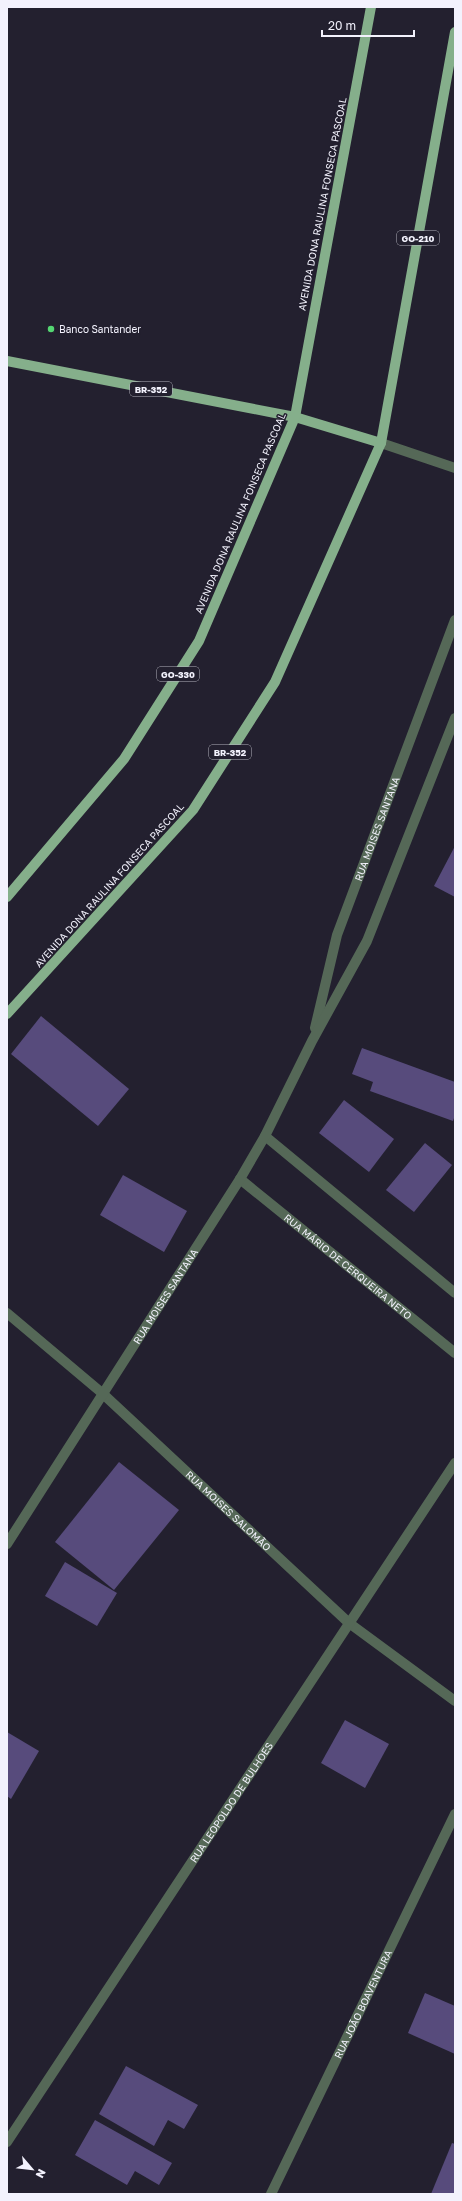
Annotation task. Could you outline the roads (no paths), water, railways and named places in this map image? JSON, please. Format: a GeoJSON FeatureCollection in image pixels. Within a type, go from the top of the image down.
{"type":"FeatureCollection","features":[{"type":"Feature","properties":{"kind":"main road","name":"AVENIDA DONA RAULINA FONSECA PASCOAL"},"geometry":{"type":"LineString","coordinates":[[7,897],[124,759],[199,641],[295,417],[371,7]]}},
{"type":"Feature","properties":{"kind":"main road","name":"GO-210"},"geometry":{"type":"LineString","coordinates":[[381,443],[455,32]]}},
{"type":"Feature","properties":{"kind":"main road","name":"BR-352"},"geometry":{"type":"LineString","coordinates":[[7,361],[295,417],[381,443]]}},
{"type":"Feature","properties":{"kind":"main road","name":"AVENIDA DONA RAULINA FONSECA PASCOAL"},"geometry":{"type":"LineString","coordinates":[[7,1014],[193,810],[275,682],[381,443]]}},
{"type":"Feature","properties":{"kind":"street"},"geometry":{"type":"LineString","coordinates":[[381,443],[455,468]]}},
{"type":"Feature","properties":{"kind":"street","name":"RUA MOISES SANTANA"},"geometry":{"type":"LineString","coordinates":[[312,1041],[337,935],[455,620]]}},
{"type":"Feature","properties":{"kind":"street","name":"RUA MOISES SANTANA"},"geometry":{"type":"LineString","coordinates":[[7,1544],[240,1179],[265,1136],[312,1041],[367,941],[455,718]]}},
{"type":"Feature","properties":{"kind":"street"},"geometry":{"type":"LineString","coordinates":[[265,1136],[455,1293]]}},
{"type":"Feature","properties":{"kind":"street","name":"RUA MÁRIO DE CERQUEIRA NETO"},"geometry":{"type":"LineString","coordinates":[[240,1179],[455,1353]]}},
{"type":"Feature","properties":{"kind":"street","name":"RUA MOISES SALOMÃO"},"geometry":{"type":"LineString","coordinates":[[7,1313],[102,1393],[349,1624],[455,1701]]}},
{"type":"Feature","properties":{"kind":"street","name":"RUA LEOPOLDO DE BULHOES"},"geometry":{"type":"LineString","coordinates":[[7,2142],[455,1463]]}},
{"type":"Feature","properties":{"kind":"street","name":"RUA JOÃO BOAVENTURA"},"geometry":{"type":"LineString","coordinates":[[271,2194],[455,1814]]}},
{"type":"Feature","properties":{"kind":"place","name":"Banco Santander"},"geometry":{"type":"Point","coordinates":[51,329]}}]}
